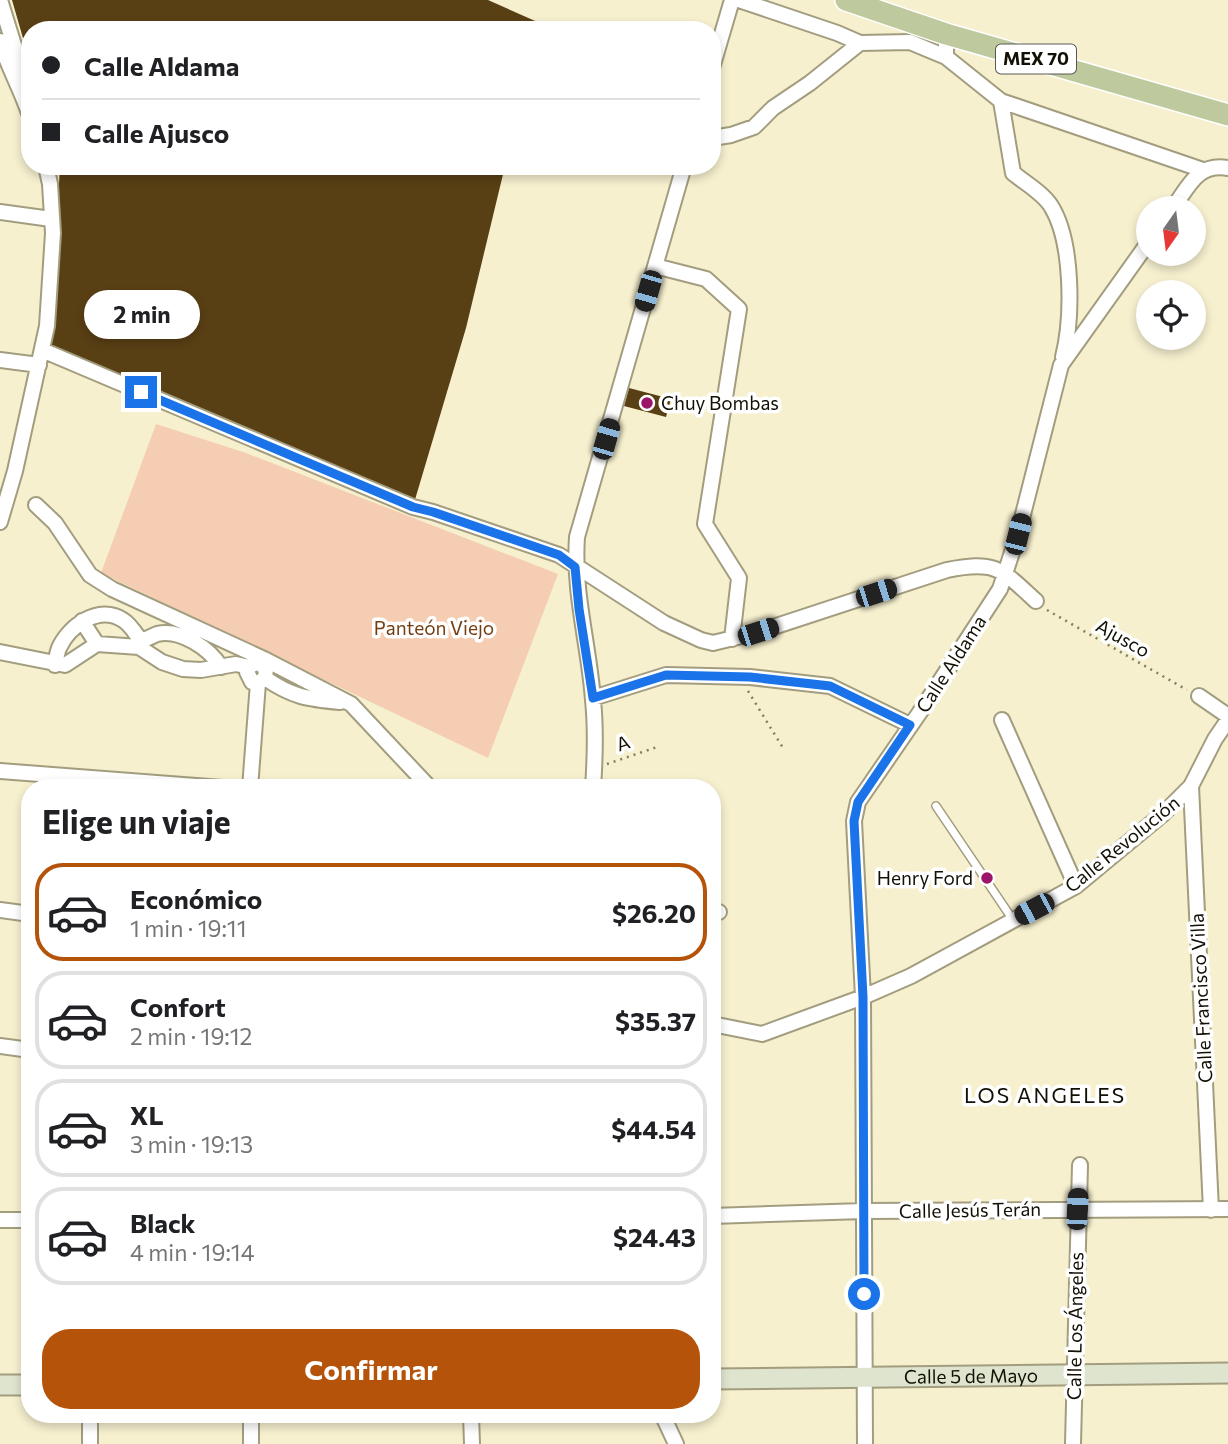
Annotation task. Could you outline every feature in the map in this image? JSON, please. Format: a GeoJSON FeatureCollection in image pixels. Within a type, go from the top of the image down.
{"type":"FeatureCollection","features":[{"type":"Feature","properties":{"kind":"main road","name":"MEX 70"},"geometry":{"type":"LineString","coordinates":[[846,0],[946,34],[1228,115]]}},
{"type":"Feature","properties":{"kind":"main road","name":"Calle 5 de Mayo"},"geometry":{"type":"LineString","coordinates":[[721,1379],[1228,1373]]}},
{"type":"Feature","properties":{"kind":"main road"},"geometry":{"type":"LineString","coordinates":[[0,1385],[21,1385]]}},
{"type":"Feature","properties":{"kind":"street"},"geometry":{"type":"LineString","coordinates":[[0,0],[21,68]]}},
{"type":"Feature","properties":{"kind":"street"},"geometry":{"type":"LineString","coordinates":[[721,37],[732,0]]}},
{"type":"Feature","properties":{"kind":"street"},"geometry":{"type":"LineString","coordinates":[[739,0],[860,43],[910,42],[946,57],[1001,101],[1203,170]]}},
{"type":"Feature","properties":{"kind":"street"},"geometry":{"type":"LineString","coordinates":[[946,34],[946,57]]}},
{"type":"Feature","properties":{"kind":"street"},"geometry":{"type":"LineString","coordinates":[[0,41],[10,71],[21,89]]}},
{"type":"Feature","properties":{"kind":"street"},"geometry":{"type":"LineString","coordinates":[[721,137],[754,127],[773,108],[810,83],[860,43]]}},
{"type":"Feature","properties":{"kind":"street"},"geometry":{"type":"LineString","coordinates":[[20,86],[21,78]]}},
{"type":"Feature","properties":{"kind":"street"},"geometry":{"type":"LineString","coordinates":[[1001,101],[1013,173],[1049,203],[1063,229],[1068,256],[1067,340],[1061,365]]}},
{"type":"Feature","properties":{"kind":"street"},"geometry":{"type":"LineString","coordinates":[[1182,196],[1203,170],[1216,166],[1228,168]]}},
{"type":"Feature","properties":{"kind":"street"},"geometry":{"type":"LineString","coordinates":[[0,522],[15,471],[47,327],[51,219],[48,175]]}},
{"type":"Feature","properties":{"kind":"street"},"geometry":{"type":"LineString","coordinates":[[593,779],[593,698],[579,609],[575,567],[577,537],[681,175]]}},
{"type":"Feature","properties":{"kind":"street"},"geometry":{"type":"LineString","coordinates":[[0,212],[51,219]]}},
{"type":"Feature","properties":{"kind":"street","name":"Calle Aldama"},"geometry":{"type":"LineString","coordinates":[[865,1444],[863,997],[854,821],[858,802],[1000,589],[1018,534],[1061,365],[1136,260]]}},
{"type":"Feature","properties":{"kind":"street"},"geometry":{"type":"LineString","coordinates":[[655,266],[706,279],[738,309],[705,524],[739,578],[732,639]]}},
{"type":"Feature","properties":{"kind":"street"},"geometry":{"type":"LineString","coordinates":[[0,360],[40,358],[413,507],[559,555],[664,623],[713,643],[947,570],[992,566],[1006,573],[1036,601]]}},
{"type":"Feature","properties":{"kind":"street"},"geometry":{"type":"LineString","coordinates":[[36,505],[55,523],[90,575],[112,589],[264,659],[351,704],[423,779]]}},
{"type":"Feature","properties":{"kind":"street"},"geometry":{"type":"LineString","coordinates":[[55,665],[59,648],[82,621],[100,614],[113,615],[125,621],[140,644],[162,662],[183,669],[201,670],[236,664],[249,667],[248,678],[262,680],[284,691],[308,699],[351,704]]}},
{"type":"Feature","properties":{"kind":"street"},"geometry":{"type":"LineString","coordinates":[[82,621],[97,645]]}},
{"type":"Feature","properties":{"kind":"street"},"geometry":{"type":"LineString","coordinates":[[0,652],[65,665],[97,645],[140,644],[159,634],[172,634],[201,646],[214,656],[221,667]]}},
{"type":"Feature","properties":{"kind":"street"},"geometry":{"type":"LineString","coordinates":[[593,698],[666,675],[739,676],[830,686],[910,725]]}},
{"type":"Feature","properties":{"kind":"street"},"geometry":{"type":"LineString","coordinates":[[251,779],[262,680]]}},
{"type":"Feature","properties":{"kind":"street"},"geometry":{"type":"LineString","coordinates":[[1199,696],[1228,718]]}},
{"type":"Feature","properties":{"kind":"street","name":"Calle Revolución"},"geometry":{"type":"LineString","coordinates":[[721,1026],[762,1034],[863,997],[911,976],[1076,886],[1164,813],[1191,786],[1228,718]]}},
{"type":"Feature","properties":{"kind":"street"},"geometry":{"type":"LineString","coordinates":[[1002,720],[1076,886]]}},
{"type":"Feature","properties":{"kind":"street"},"geometry":{"type":"LineString","coordinates":[[0,771],[104,779]]}},
{"type":"Feature","properties":{"kind":"street","name":"Calle Francisco Villa"},"geometry":{"type":"LineString","coordinates":[[1191,786],[1211,1210]]}},
{"type":"Feature","properties":{"kind":"street"},"geometry":{"type":"LineString","coordinates":[[0,910],[21,913]]}},
{"type":"Feature","properties":{"kind":"street"},"geometry":{"type":"LineString","coordinates":[[0,1046],[21,1048]]}},
{"type":"Feature","properties":{"kind":"street","name":"Calle Los Ángeles"},"geometry":{"type":"LineString","coordinates":[[1073,1444],[1080,1165]]}},
{"type":"Feature","properties":{"kind":"street","name":"Calle Jesús Terán"},"geometry":{"type":"LineString","coordinates":[[721,1216],[863,1211],[1228,1209]]}},
{"type":"Feature","properties":{"kind":"street"},"geometry":{"type":"LineString","coordinates":[[0,1220],[21,1220]]}},
{"type":"Feature","properties":{"kind":"street"},"geometry":{"type":"LineString","coordinates":[[90,1423],[90,1444]]}},
{"type":"Feature","properties":{"kind":"street"},"geometry":{"type":"LineString","coordinates":[[251,1423],[251,1444]]}},
{"type":"Feature","properties":{"kind":"street"},"geometry":{"type":"LineString","coordinates":[[471,1423],[472,1444]]}},
{"type":"Feature","properties":{"kind":"street"},"geometry":{"type":"LineString","coordinates":[[666,1423],[676,1444]]}},
{"type":"Feature","properties":{"kind":"lane"},"geometry":{"type":"LineString","coordinates":[[936,806],[1013,920]]}},
{"type":"Feature","properties":{"kind":"path","name":"Ajusco"},"geometry":{"type":"LineString","coordinates":[[1036,601],[1058,617],[1199,696]]}},
{"type":"Feature","properties":{"kind":"path"},"geometry":{"type":"LineString","coordinates":[[739,676],[783,748]]}},
{"type":"Feature","properties":{"kind":"path","name":"A"},"geometry":{"type":"LineString","coordinates":[[594,768],[660,746]]}},
{"type":"Feature","properties":{"kind":"green space","name":"Panteón Viejo"},"geometry":{"type":"Polygon","coordinates":[[[156,424],[246,453],[558,574],[488,758],[101,573],[156,424]]]}},
{"type":"Feature","properties":{"kind":"building"},"geometry":{"type":"Polygon","coordinates":[[[12,0],[488,0],[535,21],[21,21],[21,31],[12,0]]]}},
{"type":"Feature","properties":{"kind":"building"},"geometry":{"type":"Polygon","coordinates":[[[60,175],[503,175],[466,328],[414,503],[50,347],[60,175]]]}},
{"type":"Feature","properties":{"kind":"building","name":"Chuy Bombas"},"geometry":{"type":"Polygon","coordinates":[[[629,388],[671,399],[666,417],[624,406],[629,388]]]}},
{"type":"Feature","properties":{"kind":"place","name":"Chuy Bombas"},"geometry":{"type":"Point","coordinates":[647,403]}},
{"type":"Feature","properties":{"kind":"place","name":"Henry Ford"},"geometry":{"type":"Point","coordinates":[987,878]}},
{"type":"Feature","properties":{"kind":"district","name":"LOS ANGELES"},"geometry":{"type":"Point","coordinates":[1045,1096]}},
{"type":"Feature","properties":{"kind":"route"},"geometry":{"type":"LineString","coordinates":[[141,392],[413,507],[559,555],[575,567],[593,698],[666,675],[750,677],[830,686],[910,725],[858,802],[854,821],[863,997],[864,1294]]}}]}
